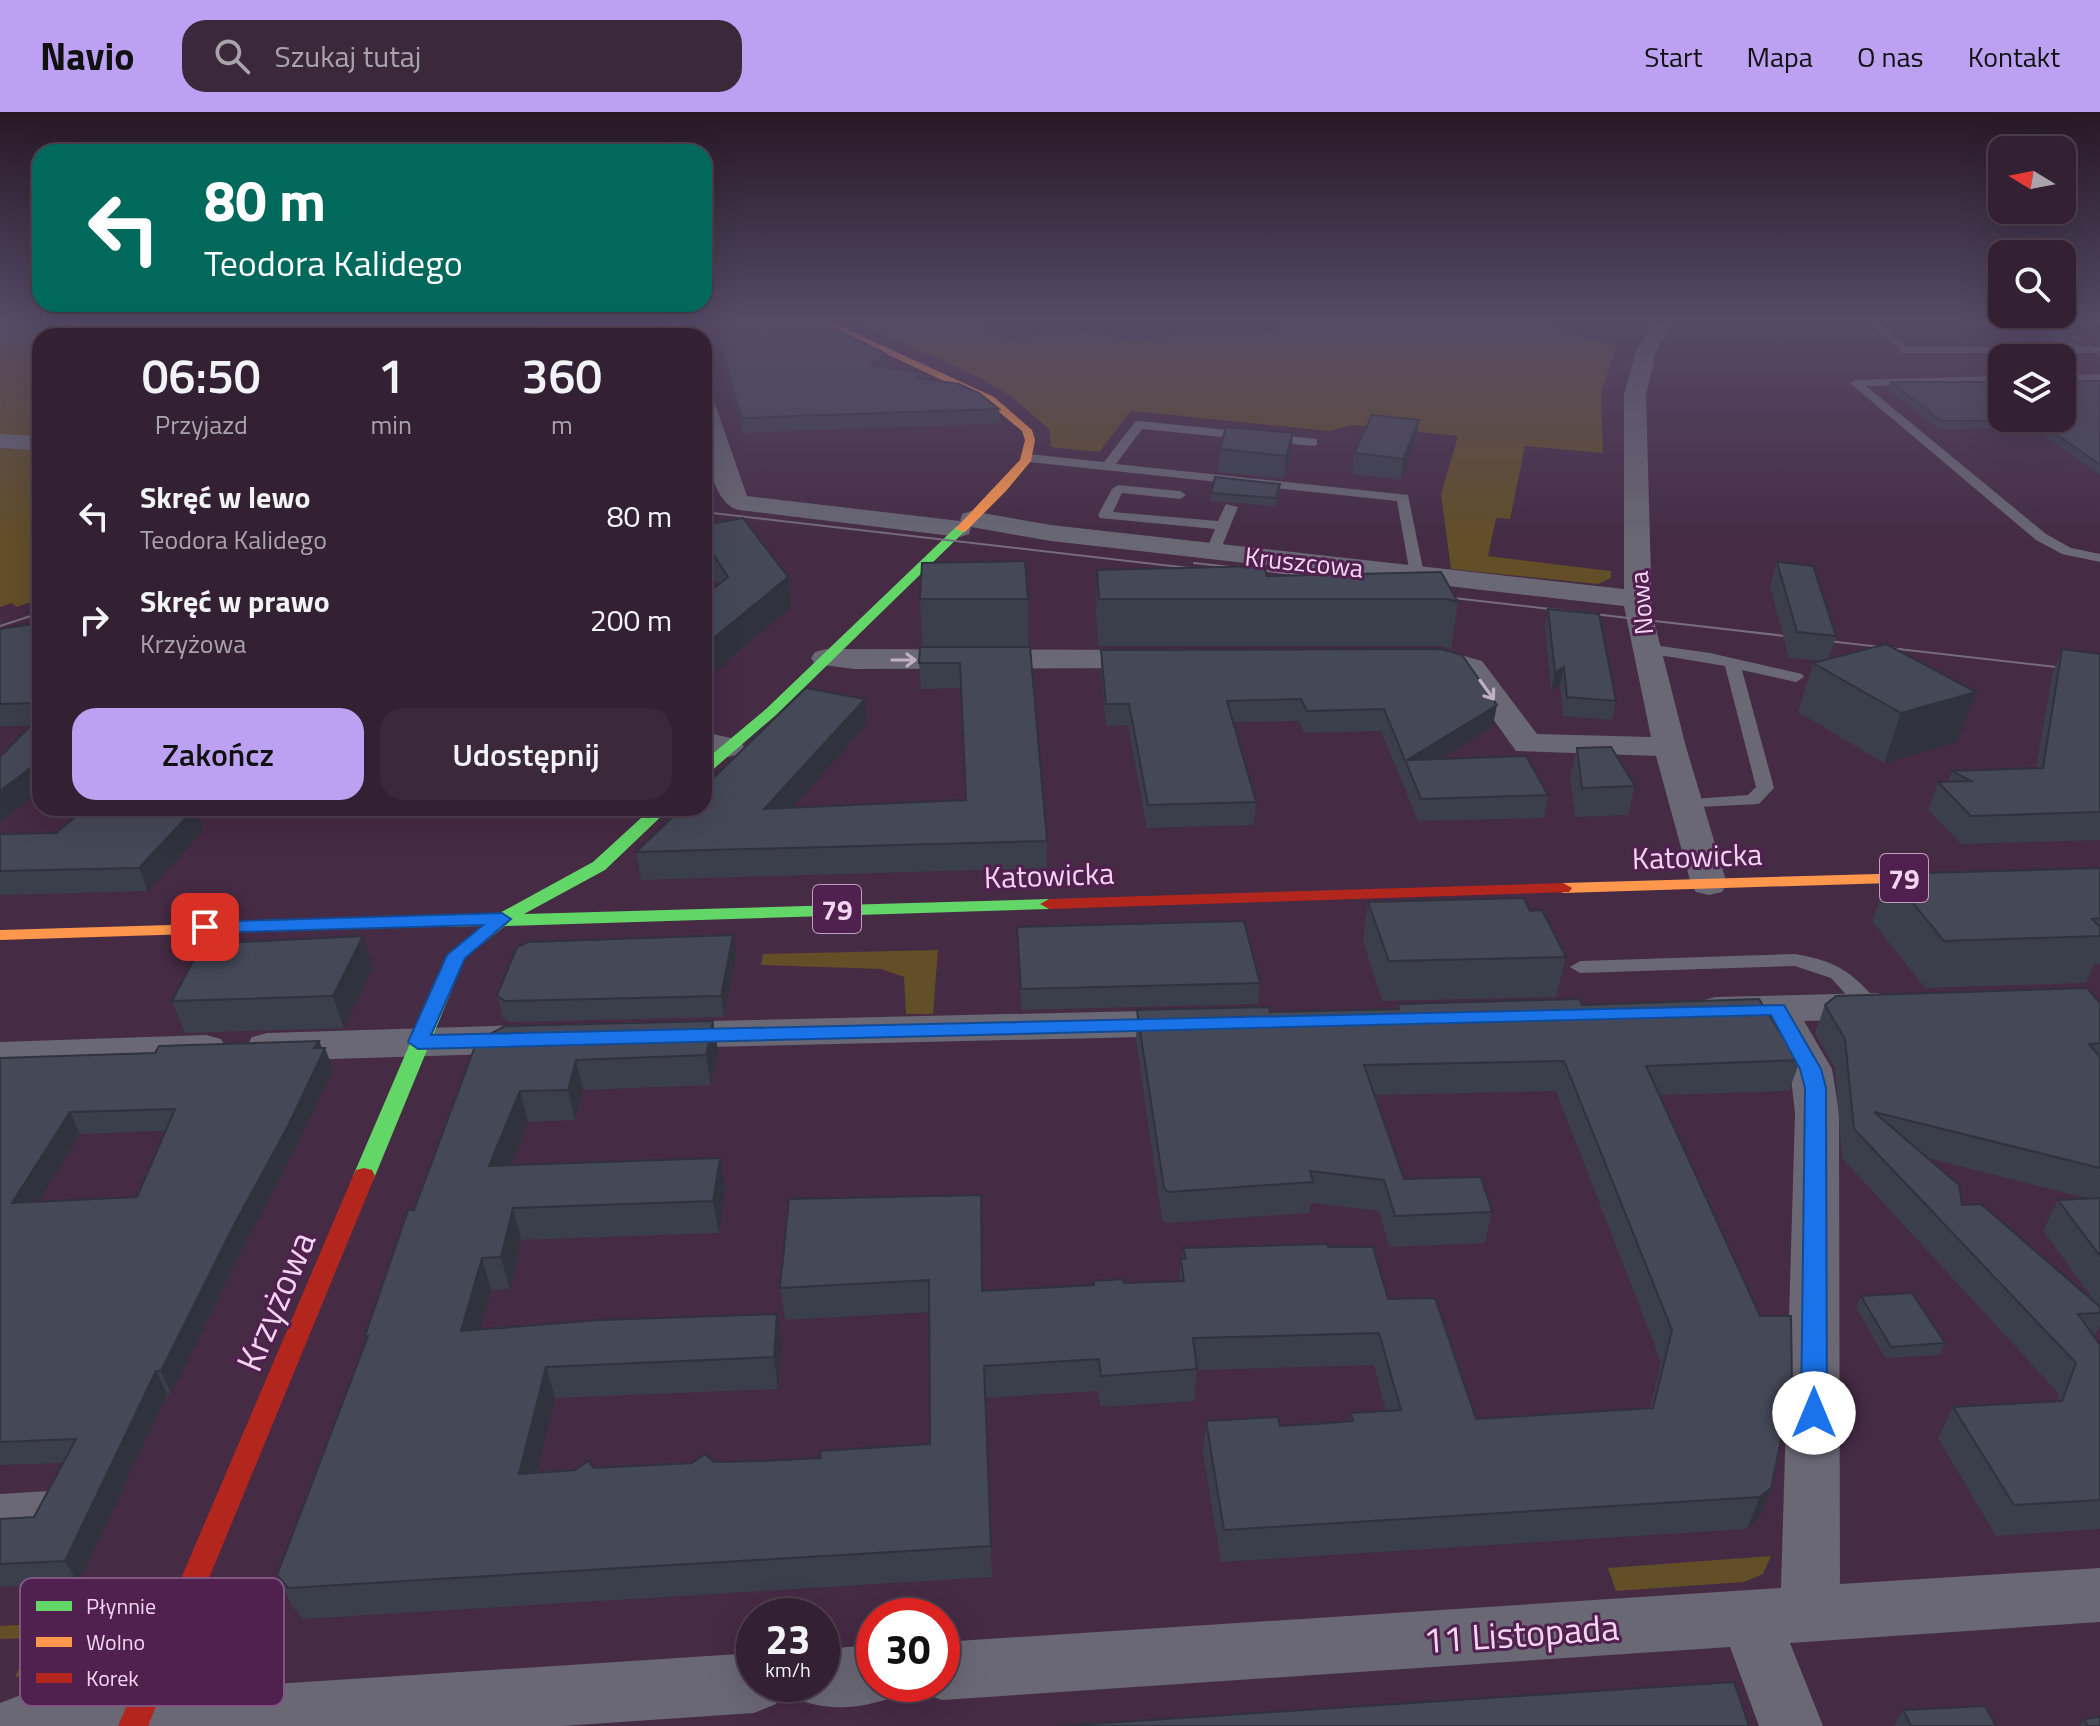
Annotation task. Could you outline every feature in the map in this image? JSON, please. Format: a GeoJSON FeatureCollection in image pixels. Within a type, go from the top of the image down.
{"type":"FeatureCollection","features":[{"type":"Feature","properties":{"kind":"street"},"geometry":{"type":"LineString","coordinates":[[716,744],[771,712],[966,524],[1029,458],[1029,430],[1014,414],[982,395]]}},
{"type":"Feature","properties":{"kind":"street","name":"Nowa"},"geometry":{"type":"LineString","coordinates":[[1635,395],[1638,599],[1646,649],[1670,747],[1709,884]]}},
{"type":"Feature","properties":{"kind":"street"},"geometry":{"type":"LineString","coordinates":[[0,441],[32,443]]}},
{"type":"Feature","properties":{"kind":"street"},"geometry":{"type":"LineString","coordinates":[[712,444],[731,493],[739,503]]}},
{"type":"Feature","properties":{"kind":"street","name":"Kruszcowa"},"geometry":{"type":"LineString","coordinates":[[712,501],[966,524],[1638,599]]}},
{"type":"Feature","properties":{"kind":"street"},"geometry":{"type":"LineString","coordinates":[[826,658],[1187,659]]}},
{"type":"Feature","properties":{"kind":"street"},"geometry":{"type":"LineString","coordinates":[[1393,659],[1440,658],[1471,667],[1527,744],[1670,747]]}},
{"type":"Feature","properties":{"kind":"street","name":"Krzyżowa"},"geometry":{"type":"LineString","coordinates":[[194,1578],[457,955],[502,919],[599,866],[653,816]]}},
{"type":"Feature","properties":{"kind":"street","name":"Katowicka"},"geometry":{"type":"LineString","coordinates":[[0,935],[1963,876]]}},
{"type":"Feature","properties":{"kind":"street"},"geometry":{"type":"LineString","coordinates":[[1682,1011],[1922,1005]]}},
{"type":"Feature","properties":{"kind":"street"},"geometry":{"type":"LineString","coordinates":[[1777,1009],[1811,1069],[1817,1113],[1810,1614]]}},
{"type":"Feature","properties":{"kind":"street"},"geometry":{"type":"LineString","coordinates":[[622,1036],[1223,1022]]}},
{"type":"Feature","properties":{"kind":"street"},"geometry":{"type":"LineString","coordinates":[[0,1056],[574,1038]]}},
{"type":"Feature","properties":{"kind":"street","name":"11 Listopada"},"geometry":{"type":"LineString","coordinates":[[960,1670],[2100,1595]]}},
{"type":"Feature","properties":{"kind":"street"},"geometry":{"type":"LineString","coordinates":[[1750,1619],[1791,1726]]}},
{"type":"Feature","properties":{"kind":"street"},"geometry":{"type":"LineString","coordinates":[[21,1726],[133,1724],[736,1684]]}},
{"type":"Feature","properties":{"kind":"lane"},"geometry":{"type":"LineString","coordinates":[[1871,395],[2041,537],[2067,551],[2100,558]]}},
{"type":"Feature","properties":{"kind":"lane"},"geometry":{"type":"LineString","coordinates":[[1108,466],[1139,425],[1313,442]]}},
{"type":"Feature","properties":{"kind":"lane"},"geometry":{"type":"LineString","coordinates":[[1029,458],[1403,498],[1417,574]]}},
{"type":"Feature","properties":{"kind":"lane"},"geometry":{"type":"LineString","coordinates":[[1180,495],[1118,489],[1105,515],[1224,526]]}},
{"type":"Feature","properties":{"kind":"lane"},"geometry":{"type":"LineString","coordinates":[[1213,551],[1231,507]]}},
{"type":"Feature","properties":{"kind":"lane"},"geometry":{"type":"LineString","coordinates":[[1646,649],[1796,677]]}},
{"type":"Feature","properties":{"kind":"lane"},"geometry":{"type":"LineString","coordinates":[[1686,804],[1753,800],[1765,788],[1732,663]]}},
{"type":"Feature","properties":{"kind":"lane"},"geometry":{"type":"LineString","coordinates":[[1580,967],[1795,960],[1822,964],[1843,975],[1869,1006]]}},
{"type":"Feature","properties":{"kind":"lane"},"geometry":{"type":"LineString","coordinates":[[0,1507],[48,1504]]}},
{"type":"Feature","properties":{"kind":"shaded area"},"geometry":{"type":"Polygon","coordinates":[[[0,395],[32,395],[32,437],[0,435],[0,395]]]}},
{"type":"Feature","properties":{"kind":"shaded area"},"geometry":{"type":"Polygon","coordinates":[[[1601,395],[1603,453],[1525,446],[1510,519],[1496,518],[1488,556],[1611,571],[1611,578],[1598,584],[1451,569],[1441,494],[1458,436],[1352,425],[1329,431],[1131,411],[1099,452],[1051,447],[1049,429],[1011,396],[1601,395]]]}},
{"type":"Feature","properties":{"kind":"shaded area"},"geometry":{"type":"Polygon","coordinates":[[[0,445],[32,446],[32,602],[16,607],[12,603],[0,607],[0,445]]]}},
{"type":"Feature","properties":{"kind":"shaded area"},"geometry":{"type":"Polygon","coordinates":[[[938,950],[933,1014],[906,1014],[904,977],[881,969],[761,965],[763,954],[938,950]]]}},
{"type":"Feature","properties":{"kind":"shaded area"},"geometry":{"type":"Polygon","coordinates":[[[1771,1556],[1763,1574],[1744,1582],[1616,1591],[1608,1568],[1771,1556]]]}},
{"type":"Feature","properties":{"kind":"shaded area"},"geometry":{"type":"Polygon","coordinates":[[[20,1625],[20,1638],[0,1639],[0,1626],[20,1625]]]}},
{"type":"Feature","properties":{"kind":"building"},"geometry":{"type":"Polygon","coordinates":[[[734,395],[982,395],[999,409],[741,418],[734,395]]]}},
{"type":"Feature","properties":{"kind":"building"},"geometry":{"type":"Polygon","coordinates":[[[1908,395],[1988,395],[1988,421],[1941,421],[1908,395]]]}},
{"type":"Feature","properties":{"kind":"building"},"geometry":{"type":"Polygon","coordinates":[[[2076,395],[2100,395],[2100,465],[2054,432],[2076,432],[2076,395]]]}},
{"type":"Feature","properties":{"kind":"building"},"geometry":{"type":"Polygon","coordinates":[[[1372,415],[1419,420],[1403,459],[1354,453],[1372,415]]]}},
{"type":"Feature","properties":{"kind":"building"},"geometry":{"type":"Polygon","coordinates":[[[1226,427],[1293,433],[1286,456],[1220,449],[1226,427]]]}},
{"type":"Feature","properties":{"kind":"building"},"geometry":{"type":"Polygon","coordinates":[[[1215,477],[1280,484],[1276,498],[1211,493],[1215,477]]]}},
{"type":"Feature","properties":{"kind":"building"},"geometry":{"type":"Polygon","coordinates":[[[743,518],[788,577],[712,639],[712,590],[728,577],[712,552],[712,524],[743,518]]]}},
{"type":"Feature","properties":{"kind":"building"},"geometry":{"type":"Polygon","coordinates":[[[1025,561],[1028,599],[920,599],[922,563],[1025,561]]]}},
{"type":"Feature","properties":{"kind":"building"},"geometry":{"type":"Polygon","coordinates":[[[1777,562],[1813,566],[1836,636],[1797,632],[1777,562]]]}},
{"type":"Feature","properties":{"kind":"building"},"geometry":{"type":"Polygon","coordinates":[[[1264,566],[1267,576],[1441,572],[1458,602],[1447,599],[1099,599],[1097,570],[1264,566]]]}},
{"type":"Feature","properties":{"kind":"building"},"geometry":{"type":"Polygon","coordinates":[[[1548,609],[1599,614],[1616,701],[1567,697],[1564,667],[1555,672],[1548,609]]]}},
{"type":"Feature","properties":{"kind":"building"},"geometry":{"type":"Polygon","coordinates":[[[32,624],[32,703],[0,704],[0,629],[32,624]]]}},
{"type":"Feature","properties":{"kind":"building"},"geometry":{"type":"Polygon","coordinates":[[[1886,644],[1976,692],[1901,713],[1813,663],[1886,644]]]}},
{"type":"Feature","properties":{"kind":"building"},"geometry":{"type":"Polygon","coordinates":[[[920,647],[1030,647],[1047,841],[636,852],[674,816],[712,816],[712,779],[806,688],[865,699],[764,809],[966,800],[960,663],[919,663],[920,647]]]}},
{"type":"Feature","properties":{"kind":"building"},"geometry":{"type":"Polygon","coordinates":[[[1441,649],[1462,655],[1497,705],[1407,760],[1526,756],[1548,795],[1421,799],[1384,709],[1307,711],[1301,699],[1227,701],[1256,802],[1148,805],[1129,704],[1106,704],[1101,650],[1441,649]]]}},
{"type":"Feature","properties":{"kind":"building"},"geometry":{"type":"Polygon","coordinates":[[[2062,649],[2100,654],[2100,812],[1971,816],[1938,782],[1971,781],[1952,771],[2043,768],[2062,649]]]}},
{"type":"Feature","properties":{"kind":"building"},"geometry":{"type":"Polygon","coordinates":[[[32,724],[32,767],[0,791],[0,757],[32,724]]]}},
{"type":"Feature","properties":{"kind":"building"},"geometry":{"type":"Polygon","coordinates":[[[1611,747],[1635,786],[1582,788],[1577,748],[1611,747]]]}},
{"type":"Feature","properties":{"kind":"building"},"geometry":{"type":"Polygon","coordinates":[[[76,816],[188,816],[139,868],[0,871],[0,834],[56,833],[76,816]]]}},
{"type":"Feature","properties":{"kind":"building"},"geometry":{"type":"Polygon","coordinates":[[[2100,868],[2100,918],[2092,919],[2100,927],[2100,936],[1944,941],[1889,874],[2100,868]]]}},
{"type":"Feature","properties":{"kind":"building"},"geometry":{"type":"Polygon","coordinates":[[[1524,898],[1530,911],[1542,910],[1566,957],[1389,961],[1368,902],[1524,898]]]}},
{"type":"Feature","properties":{"kind":"building"},"geometry":{"type":"Polygon","coordinates":[[[1244,921],[1260,983],[1021,989],[1017,927],[1244,921]]]}},
{"type":"Feature","properties":{"kind":"building"},"geometry":{"type":"Polygon","coordinates":[[[733,935],[721,996],[504,1001],[497,995],[517,947],[528,942],[733,935]]]}},
{"type":"Feature","properties":{"kind":"building"},"geometry":{"type":"Polygon","coordinates":[[[363,936],[333,996],[172,1001],[202,944],[363,936]]]}},
{"type":"Feature","properties":{"kind":"building"},"geometry":{"type":"Polygon","coordinates":[[[2087,988],[2100,1003],[2100,1043],[2089,1044],[2100,1057],[2100,1168],[1874,1112],[1959,1185],[1962,1205],[1981,1204],[2100,1307],[2100,1313],[2078,1314],[2100,1345],[2100,1500],[2014,1505],[1953,1407],[2062,1401],[2076,1363],[1854,1129],[1845,1039],[1825,1005],[1836,996],[2087,988]]]}},
{"type":"Feature","properties":{"kind":"building"},"geometry":{"type":"Polygon","coordinates":[[[1579,999],[1582,1005],[1759,999],[1783,1037],[1792,1030],[1798,1040],[1800,1060],[1646,1066],[1760,1316],[1791,1316],[1792,1388],[1771,1488],[1760,1497],[1224,1530],[1206,1421],[1278,1417],[1280,1426],[1353,1421],[1351,1413],[1401,1410],[1379,1333],[1193,1338],[1197,1369],[1101,1376],[1099,1359],[984,1366],[991,1546],[288,1588],[284,1578],[277,1575],[368,1336],[365,1336],[408,1210],[414,1210],[477,1041],[505,1026],[713,1021],[706,1055],[576,1060],[568,1090],[520,1091],[489,1166],[720,1158],[713,1201],[513,1208],[501,1257],[482,1258],[461,1331],[600,1320],[777,1314],[774,1357],[546,1367],[519,1474],[575,1470],[588,1461],[594,1468],[692,1463],[705,1454],[714,1462],[762,1461],[821,1458],[820,1451],[930,1444],[929,1280],[780,1288],[789,1199],[981,1195],[982,1291],[1094,1285],[1094,1281],[1122,1279],[1124,1283],[1184,1281],[1181,1259],[1186,1259],[1183,1248],[1328,1244],[1328,1247],[1373,1247],[1388,1299],[1435,1298],[1476,1419],[1653,1408],[1672,1330],[1564,1061],[1364,1065],[1404,1179],[1481,1177],[1492,1212],[1395,1216],[1384,1180],[1310,1171],[1313,1182],[1168,1192],[1164,1188],[1137,1010],[1269,1007],[1270,1012],[1399,1009],[1398,1004],[1579,999]]]}},
{"type":"Feature","properties":{"kind":"building"},"geometry":{"type":"Polygon","coordinates":[[[319,1041],[314,1048],[325,1048],[161,1371],[156,1371],[65,1561],[0,1564],[0,1519],[34,1517],[76,1439],[0,1442],[0,1058],[155,1053],[159,1046],[319,1041]],[[175,1109],[70,1112],[12,1203],[137,1197],[175,1109]]]}},
{"type":"Feature","properties":{"kind":"building"},"geometry":{"type":"Polygon","coordinates":[[[2100,1198],[2100,1256],[2058,1200],[2100,1198]]]}},
{"type":"Feature","properties":{"kind":"building"},"geometry":{"type":"Polygon","coordinates":[[[1912,1293],[1945,1343],[1891,1347],[1861,1296],[1912,1293]]]}},
{"type":"Feature","properties":{"kind":"building"},"geometry":{"type":"Polygon","coordinates":[[[1734,1682],[1749,1726],[1058,1726],[1734,1682]]]}},
{"type":"Feature","properties":{"kind":"building"},"geometry":{"type":"Polygon","coordinates":[[[1985,1706],[1996,1726],[1911,1726],[1903,1710],[1985,1706]]]}},
{"type":"Feature","properties":{"kind":"building"},"geometry":{"type":"Polygon","coordinates":[[[2100,1717],[2100,1726],[2088,1726],[2084,1719],[2100,1717]]]}},
{"type":"Feature","properties":{"kind":"tram line"},"geometry":{"type":"LineString","coordinates":[[712,513],[1206,570]]}},
{"type":"Feature","properties":{"kind":"tram line"},"geometry":{"type":"LineString","coordinates":[[1194,563],[1321,577]]}},
{"type":"Feature","properties":{"kind":"tram line"},"geometry":{"type":"LineString","coordinates":[[1436,596],[2100,672]]}},
{"type":"Feature","properties":{"kind":"tram line"},"geometry":{"type":"LineString","coordinates":[[0,626],[32,616]]}},
{"type":"Feature","properties":{"kind":"traffic: fast"},"geometry":{"type":"LineString","coordinates":[[712,762],[771,712],[961,529]]}},
{"type":"Feature","properties":{"kind":"traffic: fast"},"geometry":{"type":"LineString","coordinates":[[364,1176],[457,955],[502,919],[599,866],[653,816]]}},
{"type":"Feature","properties":{"kind":"traffic: fast"},"geometry":{"type":"LineString","coordinates":[[442,922],[1049,904]]}},
{"type":"Feature","properties":{"kind":"traffic: slow"},"geometry":{"type":"LineString","coordinates":[[961,529],[1002,489],[1025,461],[1030,440],[1027,430],[982,395]]}},
{"type":"Feature","properties":{"kind":"traffic: slow"},"geometry":{"type":"LineString","coordinates":[[1563,888],[1949,877]]}},
{"type":"Feature","properties":{"kind":"traffic: slow"},"geometry":{"type":"LineString","coordinates":[[0,935],[442,922]]}},
{"type":"Feature","properties":{"kind":"traffic: jam"},"geometry":{"type":"LineString","coordinates":[[1049,904],[1563,888]]}},
{"type":"Feature","properties":{"kind":"traffic: jam"},"geometry":{"type":"LineString","coordinates":[[195,1578],[364,1176]]}},
{"type":"Feature","properties":{"kind":"traffic: jam"},"geometry":{"type":"LineString","coordinates":[[133,1726],[141,1706]]}},
{"type":"Feature","properties":{"kind":"route"},"geometry":{"type":"LineString","coordinates":[[205,927],[502,919],[457,955],[418,1042],[1777,1009],[1811,1069],[1815,1088],[1814,1413]]}}]}
